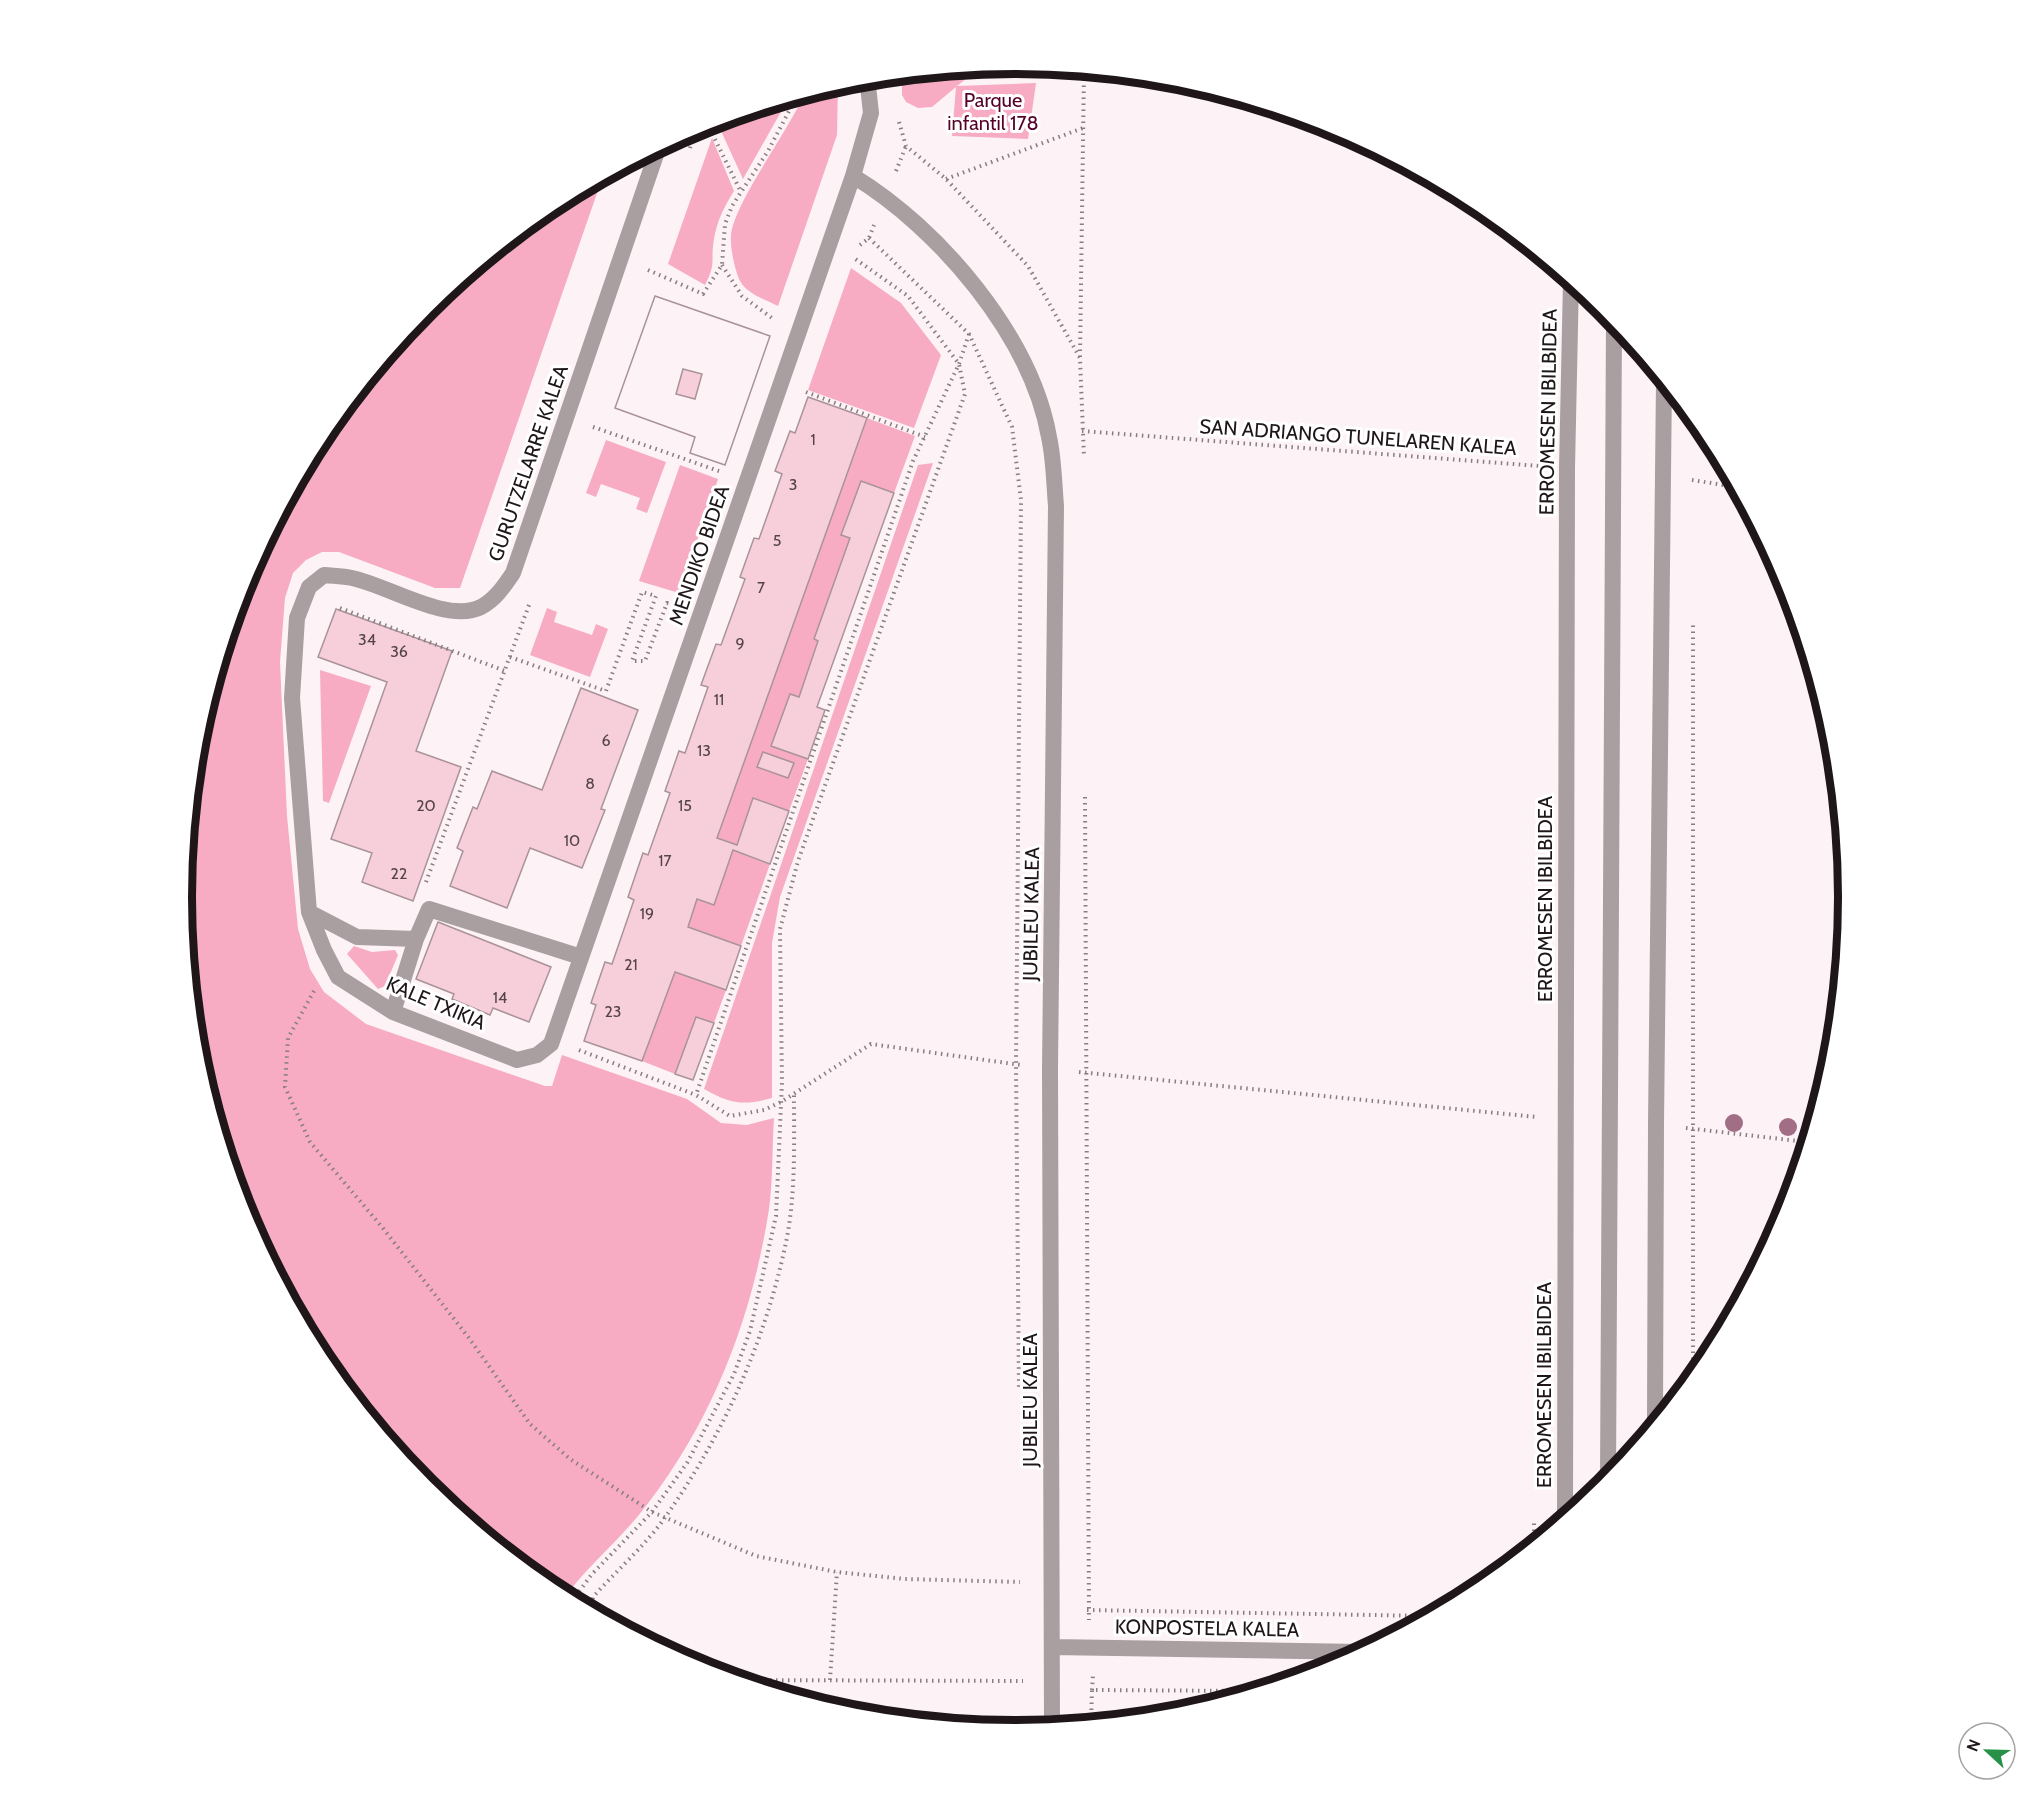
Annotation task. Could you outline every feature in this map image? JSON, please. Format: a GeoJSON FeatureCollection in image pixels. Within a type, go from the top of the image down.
{"type":"FeatureCollection","features":[{"type":"Feature","properties":{"kind":"street","name":"MENDIKO BIDEA"},"geometry":{"type":"LineString","coordinates":[[551,1044],[853,176],[871,113],[868,87]]}},
{"type":"Feature","properties":{"kind":"street","name":"GURUTZELARRE KALEA"},"geometry":{"type":"LineString","coordinates":[[309,912],[292,698],[297,618],[309,587],[324,575],[352,578],[429,604],[459,611],[481,607],[500,592],[513,573],[656,155]]}},
{"type":"Feature","properties":{"kind":"street","name":"JUBILEU KALEA"},"geometry":{"type":"LineString","coordinates":[[853,176],[886,196],[919,227],[958,267],[991,310],[1021,359],[1038,397],[1049,437],[1056,506],[1050,1069],[1052,1719]]}},
{"type":"Feature","properties":{"kind":"street","name":"ERROMESEN IBILBIDEA"},"geometry":{"type":"LineString","coordinates":[[1565,1507],[1567,468],[1571,291]]}},
{"type":"Feature","properties":{"kind":"street"},"geometry":{"type":"LineString","coordinates":[[1608,1465],[1614,334]]}},
{"type":"Feature","properties":{"kind":"street"},"geometry":{"type":"LineString","coordinates":[[1655,1412],[1664,391]]}},
{"type":"Feature","properties":{"kind":"street"},"geometry":{"type":"LineString","coordinates":[[393,1012],[416,939],[429,909],[581,957]]}},
{"type":"Feature","properties":{"kind":"street"},"geometry":{"type":"LineString","coordinates":[[309,912],[357,937],[416,939]]}},
{"type":"Feature","properties":{"kind":"street"},"geometry":{"type":"LineString","coordinates":[[309,912],[338,977]]}},
{"type":"Feature","properties":{"kind":"street","name":"KALE TXIKIA"},"geometry":{"type":"LineString","coordinates":[[338,977],[393,1012],[517,1060],[537,1055],[551,1044]]}},
{"type":"Feature","properties":{"kind":"street","name":"KONPOSTELA KALEA"},"geometry":{"type":"LineString","coordinates":[[1052,1647],[1341,1652]]}},
{"type":"Feature","properties":{"kind":"path"},"geometry":{"type":"LineString","coordinates":[[1080,358],[1084,77]]}},
{"type":"Feature","properties":{"kind":"path"},"geometry":{"type":"LineString","coordinates":[[648,270],[703,294],[722,265],[725,224],[793,104]]}},
{"type":"Feature","properties":{"kind":"path"},"geometry":{"type":"LineString","coordinates":[[946,179],[1083,128]]}},
{"type":"Feature","properties":{"kind":"path"},"geometry":{"type":"LineString","coordinates":[[711,132],[741,193]]}},
{"type":"Feature","properties":{"kind":"path"},"geometry":{"type":"LineString","coordinates":[[869,238],[969,334],[1011,427],[1021,500],[1016,1053],[1019,1400]]}},
{"type":"Feature","properties":{"kind":"path"},"geometry":{"type":"LineString","coordinates":[[577,1593],[592,1574],[652,1512],[687,1463],[734,1374],[750,1330],[776,1216],[782,1083],[780,929],[798,861],[965,394],[958,364],[908,296],[849,254]]}},
{"type":"Feature","properties":{"kind":"path"},"geometry":{"type":"LineString","coordinates":[[722,265],[742,296],[774,319]]}},
{"type":"Feature","properties":{"kind":"path"},"geometry":{"type":"LineString","coordinates":[[958,364],[969,334]]}},
{"type":"Feature","properties":{"kind":"path"},"geometry":{"type":"LineString","coordinates":[[800,390],[925,437]]}},
{"type":"Feature","properties":{"kind":"path"},"geometry":{"type":"LineString","coordinates":[[593,427],[723,472]]}},
{"type":"Feature","properties":{"kind":"path","name":"SAN ADRIANGO TUNELAREN KALEA"},"geometry":{"type":"LineString","coordinates":[[1049,437],[1084,431],[1567,468]]}},
{"type":"Feature","properties":{"kind":"path"},"geometry":{"type":"LineString","coordinates":[[1693,470],[1694,492]]}},
{"type":"Feature","properties":{"kind":"path"},"geometry":{"type":"LineString","coordinates":[[1664,475],[1727,486]]}},
{"type":"Feature","properties":{"kind":"path"},"geometry":{"type":"LineString","coordinates":[[510,657],[606,691],[642,592],[656,596],[632,661],[645,661],[667,603],[683,609]]}},
{"type":"Feature","properties":{"kind":"path"},"geometry":{"type":"LineString","coordinates":[[338,607],[506,671],[422,891]]}},
{"type":"Feature","properties":{"kind":"path"},"geometry":{"type":"LineString","coordinates":[[1693,622],[1693,1362]]}},
{"type":"Feature","properties":{"kind":"path"},"geometry":{"type":"LineString","coordinates":[[338,977],[314,992],[288,1038],[285,1087],[310,1142],[382,1227],[469,1338],[530,1424],[570,1459],[652,1512],[756,1556],[837,1572],[905,1580],[1020,1582]]}},
{"type":"Feature","properties":{"kind":"path"},"geometry":{"type":"LineString","coordinates":[[592,1602],[593,1597],[665,1517],[721,1430],[764,1325],[785,1246],[791,1202],[794,1092]]}},
{"type":"Feature","properties":{"kind":"path"},"geometry":{"type":"LineString","coordinates":[[830,1680],[837,1572]]}},
{"type":"Feature","properties":{"kind":"path"},"geometry":{"type":"LineString","coordinates":[[1020,1574],[1021,1593]]}},
{"type":"Feature","properties":{"kind":"path"},"geometry":{"type":"LineString","coordinates":[[1088,1610],[1414,1616]]}},
{"type":"Feature","properties":{"kind":"path"},"geometry":{"type":"LineString","coordinates":[[764,1680],[1023,1679],[1023,1689]]}},
{"type":"Feature","properties":{"kind":"path"},"geometry":{"type":"LineString","coordinates":[[1091,1715],[1092,1690],[1229,1691]]}},
{"type":"Feature","properties":{"kind":"green space","name":"Parque infantil 178"},"geometry":{"type":"Polygon","coordinates":[[[1032,74],[1032,78],[967,78],[957,86],[1036,83],[1028,139],[952,136],[956,87],[932,107],[918,108],[906,102],[902,95],[902,82],[961,75],[1032,74]]]}},
{"type":"Feature","properties":{"kind":"green space"},"geometry":{"type":"Polygon","coordinates":[[[838,93],[837,135],[778,306],[743,286],[735,266],[731,236],[741,206],[800,102],[838,93]]]}},
{"type":"Feature","properties":{"kind":"green space"},"geometry":{"type":"Polygon","coordinates":[[[782,110],[743,179],[720,128],[772,111],[782,110]]]}},
{"type":"Feature","properties":{"kind":"green space"},"geometry":{"type":"Polygon","coordinates":[[[712,138],[734,191],[717,226],[712,266],[705,285],[668,264],[712,138]]]}},
{"type":"Feature","properties":{"kind":"green space"},"geometry":{"type":"Polygon","coordinates":[[[599,186],[460,588],[435,588],[339,552],[322,552],[306,560],[293,573],[285,598],[280,662],[287,816],[298,929],[310,969],[324,992],[366,1024],[545,1086],[552,1086],[562,1055],[687,1099],[721,1123],[747,1125],[774,1118],[769,1209],[761,1250],[739,1332],[724,1371],[707,1409],[664,1482],[638,1516],[571,1590],[557,1581],[472,1515],[433,1478],[362,1398],[330,1354],[302,1308],[276,1261],[254,1211],[235,1161],[220,1110],[207,1057],[199,1004],[193,950],[192,896],[193,843],[199,789],[207,736],[220,683],[235,632],[254,582],[276,532],[302,485],[330,439],[362,395],[433,315],[513,244],[557,212],[599,186]]]}},
{"type":"Feature","properties":{"kind":"green space"},"geometry":{"type":"Polygon","coordinates":[[[851,268],[901,303],[941,355],[914,428],[808,390],[851,268]]]}},
{"type":"Feature","properties":{"kind":"green space"},"geometry":{"type":"Polygon","coordinates":[[[867,418],[915,436],[894,493],[861,481],[841,534],[850,538],[814,639],[818,641],[799,697],[790,694],[772,746],[808,759],[789,811],[753,798],[737,845],[717,838],[867,418]]]}},
{"type":"Feature","properties":{"kind":"green space"},"geometry":{"type":"Polygon","coordinates":[[[606,440],[666,462],[647,513],[636,509],[640,498],[601,484],[596,497],[586,493],[606,440]]]}},
{"type":"Feature","properties":{"kind":"green space"},"geometry":{"type":"Polygon","coordinates":[[[933,463],[780,897],[772,943],[772,1098],[744,1103],[729,1101],[704,1089],[918,465],[933,463]]]}},
{"type":"Feature","properties":{"kind":"green space"},"geometry":{"type":"Polygon","coordinates":[[[680,465],[718,479],[679,593],[639,581],[680,465]]]}},
{"type":"Feature","properties":{"kind":"green space"},"geometry":{"type":"Polygon","coordinates":[[[547,608],[557,612],[554,622],[592,635],[596,624],[608,629],[590,677],[530,655],[547,608]]]}},
{"type":"Feature","properties":{"kind":"green space"},"geometry":{"type":"Polygon","coordinates":[[[320,670],[371,686],[329,803],[323,801],[320,670]]]}},
{"type":"Feature","properties":{"kind":"green space"},"geometry":{"type":"Polygon","coordinates":[[[733,850],[770,864],[741,946],[688,927],[697,899],[714,904],[733,850]]]}},
{"type":"Feature","properties":{"kind":"green space"},"geometry":{"type":"Polygon","coordinates":[[[354,946],[372,952],[395,950],[398,955],[385,986],[378,989],[347,954],[354,946]]]}},
{"type":"Feature","properties":{"kind":"green space"},"geometry":{"type":"Polygon","coordinates":[[[675,972],[726,990],[714,1023],[675,1074],[642,1061],[675,972]]]}},
{"type":"Feature","properties":{"kind":"building"},"geometry":{"type":"Polygon","coordinates":[[[655,296],[770,336],[725,465],[690,453],[695,437],[615,408],[655,296]],[[683,369],[676,394],[695,399],[702,374],[683,369]]]}},
{"type":"Feature","properties":{"kind":"building"},"geometry":{"type":"Polygon","coordinates":[[[655,296],[770,336],[725,465],[690,453],[695,437],[615,408],[655,296]]]}},
{"type":"Feature","properties":{"kind":"building"},"geometry":{"type":"Polygon","coordinates":[[[808,397],[867,418],[717,838],[737,845],[753,798],[789,811],[770,864],[733,850],[714,905],[697,899],[688,927],[741,946],[726,990],[675,972],[642,1061],[584,1041],[596,1005],[591,1003],[605,962],[612,964],[634,900],[628,897],[643,853],[648,855],[670,793],[665,791],[679,751],[685,753],[708,687],[701,685],[716,644],[721,645],[745,579],[740,577],[754,538],[759,539],[782,474],[775,471],[790,431],[795,433],[808,397]]]}},
{"type":"Feature","properties":{"kind":"building"},"geometry":{"type":"Polygon","coordinates":[[[861,481],[894,493],[817,707],[825,710],[808,759],[771,746],[790,694],[799,697],[818,641],[814,639],[850,538],[841,535],[861,481]]]}},
{"type":"Feature","properties":{"kind":"building"},"geometry":{"type":"Polygon","coordinates":[[[336,609],[452,651],[416,751],[461,767],[413,901],[362,882],[372,853],[331,839],[387,682],[318,657],[336,609]]]}},
{"type":"Feature","properties":{"kind":"building"},"geometry":{"type":"Polygon","coordinates":[[[581,688],[638,710],[601,809],[605,810],[582,868],[530,848],[507,908],[450,886],[463,851],[457,848],[473,807],[477,809],[492,771],[542,790],[581,688]]]}},
{"type":"Feature","properties":{"kind":"building"},"geometry":{"type":"Polygon","coordinates":[[[763,752],[794,763],[788,778],[757,767],[763,752]]]}},
{"type":"Feature","properties":{"kind":"building"},"geometry":{"type":"Polygon","coordinates":[[[438,922],[551,967],[529,1022],[493,1008],[490,1015],[452,999],[454,994],[416,979],[438,922]]]}},
{"type":"Feature","properties":{"kind":"building"},"geometry":{"type":"Polygon","coordinates":[[[696,1017],[714,1023],[693,1080],[675,1074],[696,1017]]]}}]}
